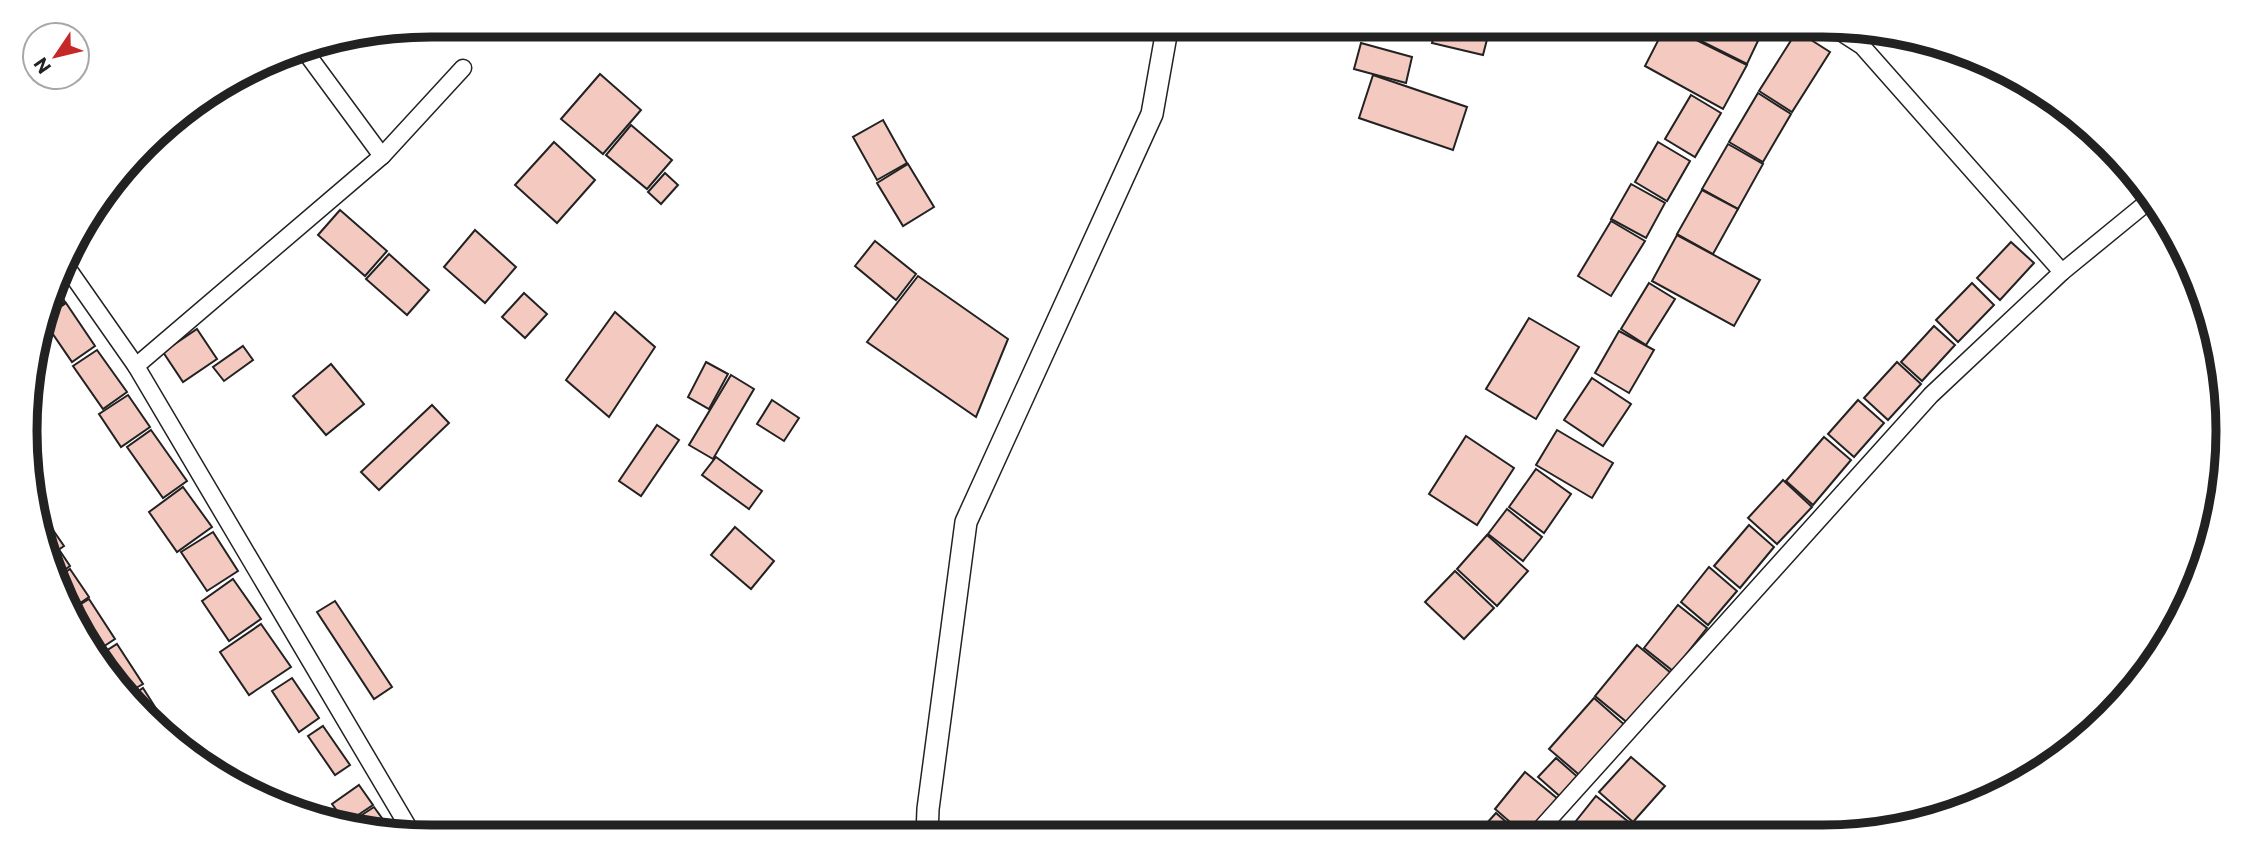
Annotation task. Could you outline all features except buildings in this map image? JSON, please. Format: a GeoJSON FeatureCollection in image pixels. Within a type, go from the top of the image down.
{"type":"FeatureCollection","features":[{"type":"Feature","properties":{"kind":"street"},"geometry":{"type":"LineString","coordinates":[[927,825],[966,522],[1152,114],[1166,37]]}},
{"type":"Feature","properties":{"kind":"street"},"geometry":{"type":"LineString","coordinates":[[1850,38],[1862,46],[2063,272]]}},
{"type":"Feature","properties":{"kind":"street"},"geometry":{"type":"LineString","coordinates":[[309,56],[382,156]]}},
{"type":"Feature","properties":{"kind":"street"},"geometry":{"type":"LineString","coordinates":[[136,366],[382,156],[463,68]]}},
{"type":"Feature","properties":{"kind":"street"},"geometry":{"type":"LineString","coordinates":[[1544,825],[1931,395],[2063,272],[2145,204]]}},
{"type":"Feature","properties":{"kind":"street"},"geometry":{"type":"LineString","coordinates":[[71,272],[136,366],[407,824]]}}]}
